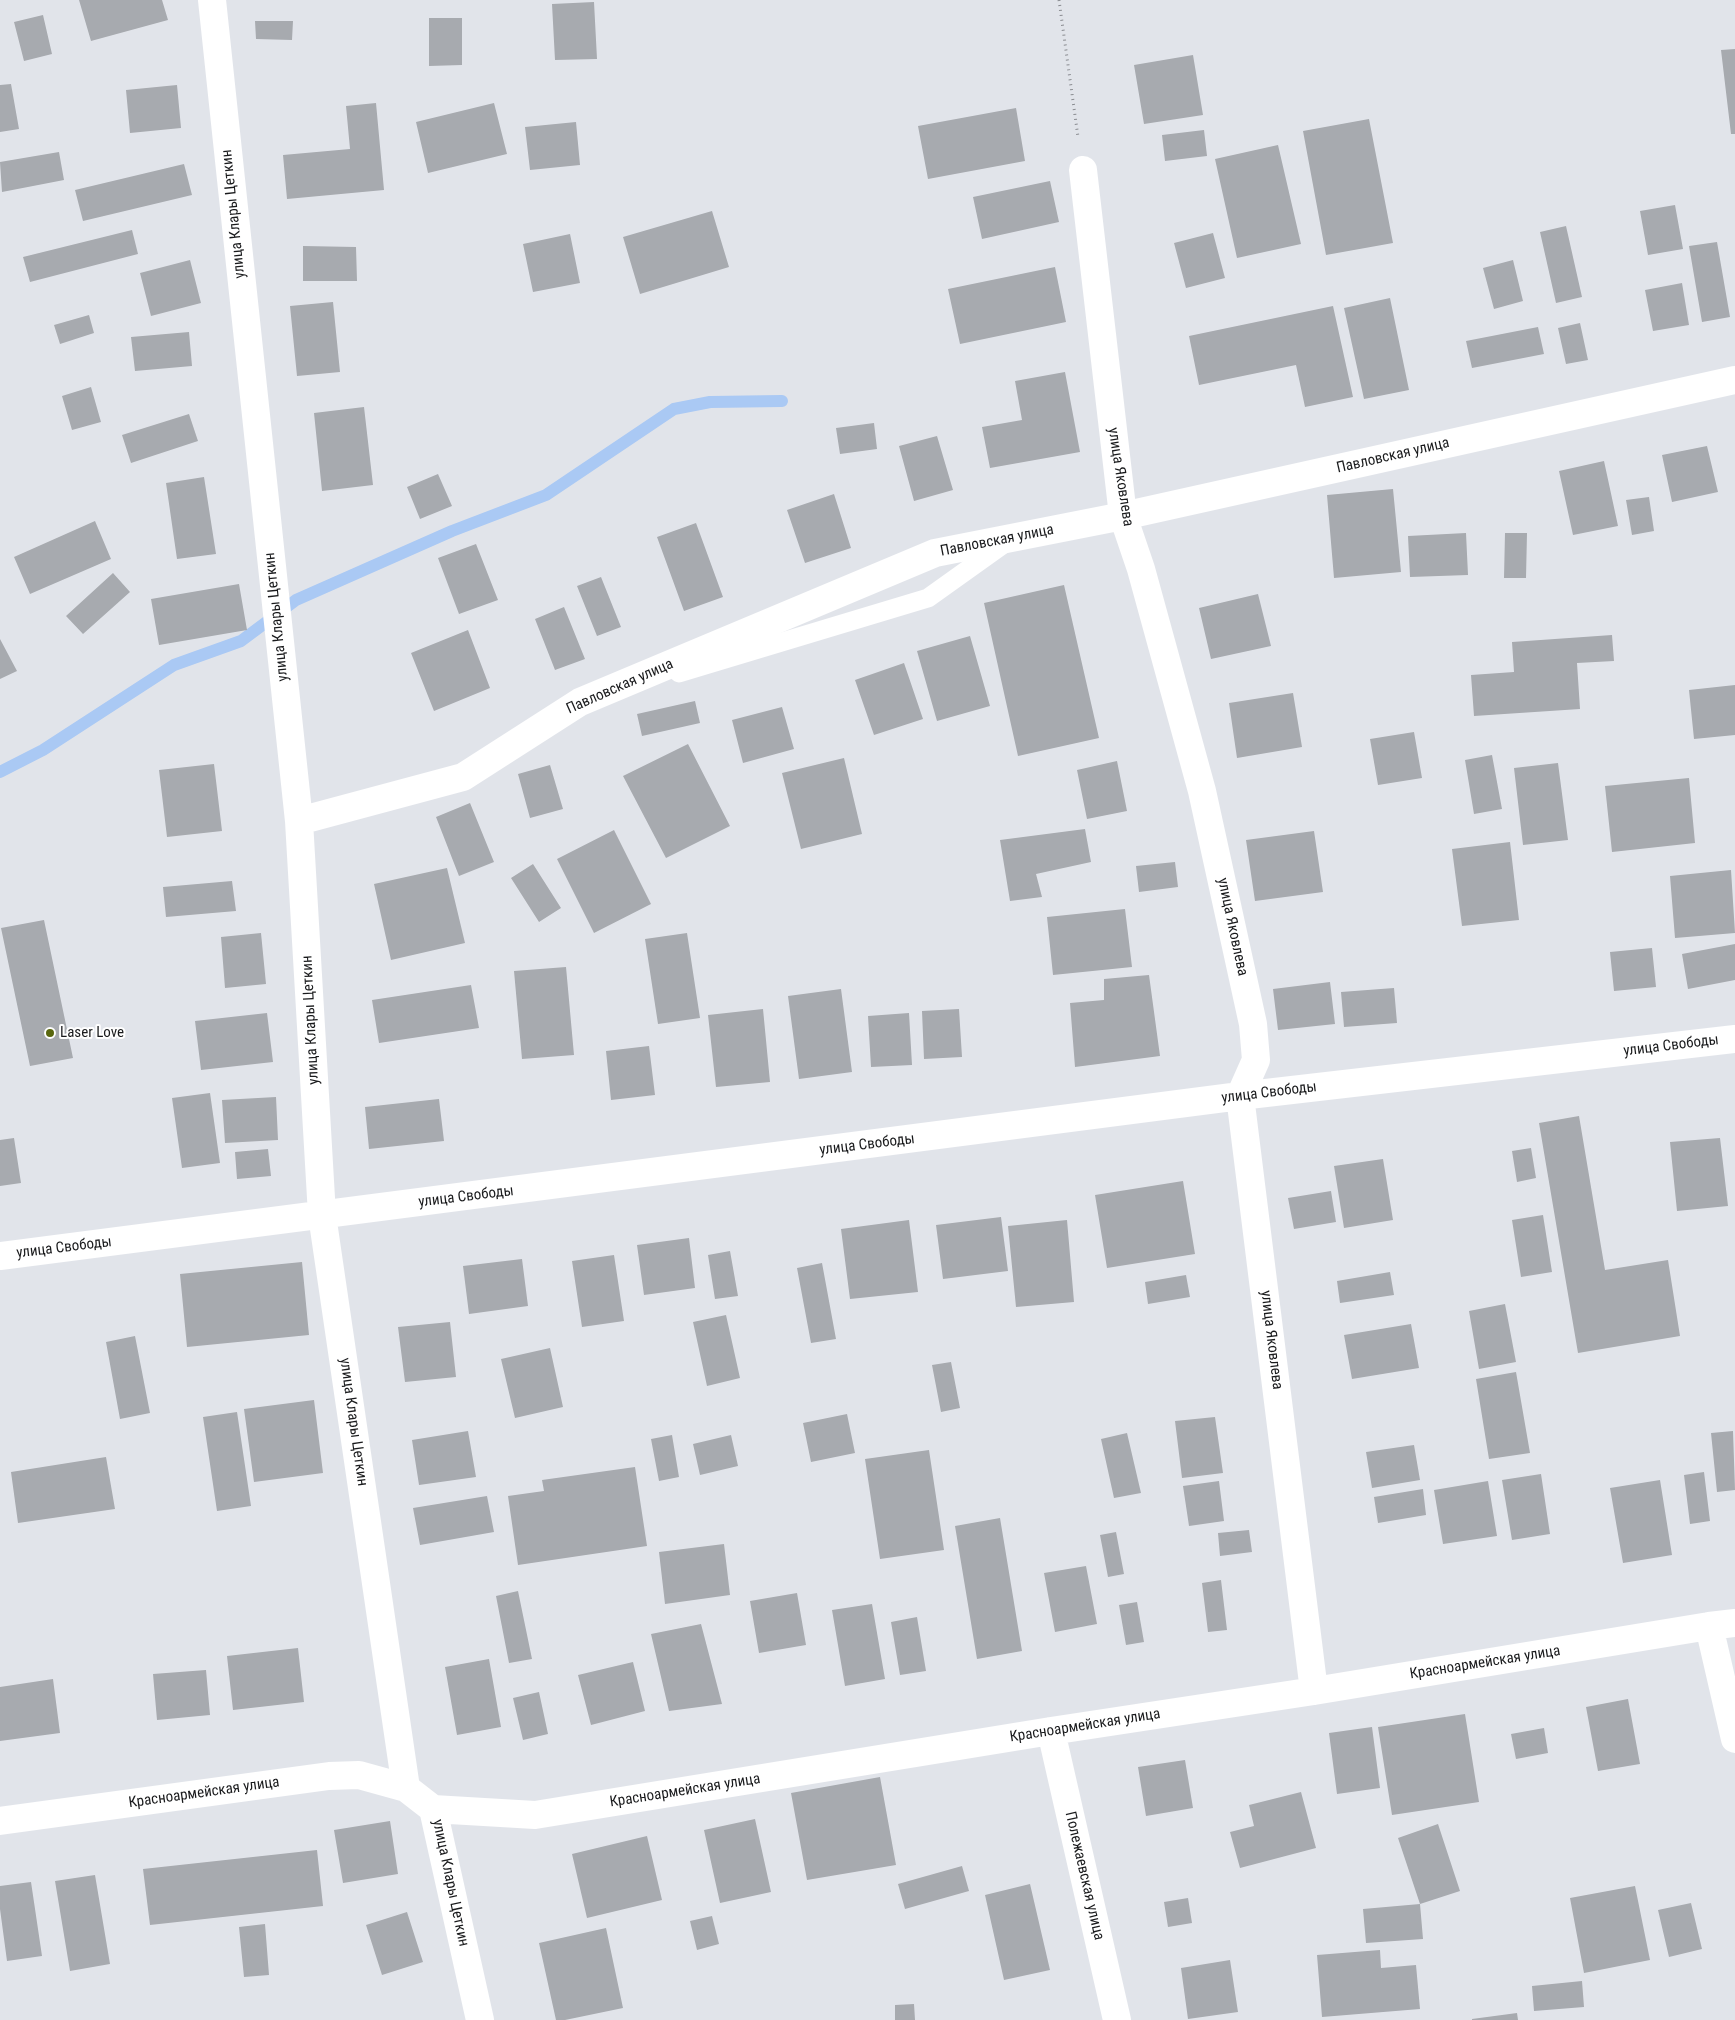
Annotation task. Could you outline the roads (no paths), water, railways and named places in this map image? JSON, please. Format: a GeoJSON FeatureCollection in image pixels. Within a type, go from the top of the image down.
{"type":"FeatureCollection","features":[{"type":"Feature","properties":{"kind":"street","name":"улица Клары Цеткин"},"geometry":{"type":"LineString","coordinates":[[212,0],[300,821],[322,1215],[406,1788],[433,1809],[480,2020]]}},
{"type":"Feature","properties":{"kind":"street","name":"улица Яковлева"},"geometry":{"type":"LineString","coordinates":[[1083,170],[1123,516],[1141,570],[1202,791],[1253,1024],[1256,1060],[1240,1096],[1314,1691]]}},
{"type":"Feature","properties":{"kind":"street","name":"Павловская улица"},"geometry":{"type":"LineString","coordinates":[[300,821],[463,777],[580,702],[935,553],[1123,516],[1735,380]]}},
{"type":"Feature","properties":{"kind":"street","name":"улица Свободы"},"geometry":{"type":"LineString","coordinates":[[0,1256],[1240,1096],[1735,1038]]}},
{"type":"Feature","properties":{"kind":"street","name":"Красноармейская улица"},"geometry":{"type":"LineString","coordinates":[[433,1809],[535,1815],[1735,1623]]}},
{"type":"Feature","properties":{"kind":"street"},"geometry":{"type":"LineString","coordinates":[[1708,1626],[1735,1738]]}},
{"type":"Feature","properties":{"kind":"street","name":"Полежаевская улица"},"geometry":{"type":"LineString","coordinates":[[1051,1732],[1117,2020]]}},
{"type":"Feature","properties":{"kind":"street","name":"Красноармейская улица"},"geometry":{"type":"LineString","coordinates":[[0,1821],[329,1776],[359,1775],[406,1788]]}},
{"type":"Feature","properties":{"kind":"lane"},"geometry":{"type":"LineString","coordinates":[[580,702],[928,598],[1012,538]]}},
{"type":"Feature","properties":{"kind":"waterway"},"geometry":{"type":"LineString","coordinates":[[0,772],[43,750],[174,665],[241,641],[296,600],[452,531],[546,495],[674,409],[710,402],[782,401]]}},
{"type":"Feature","properties":{"kind":"place","name":"Laser Love"},"geometry":{"type":"Point","coordinates":[50,1033]}}]}
